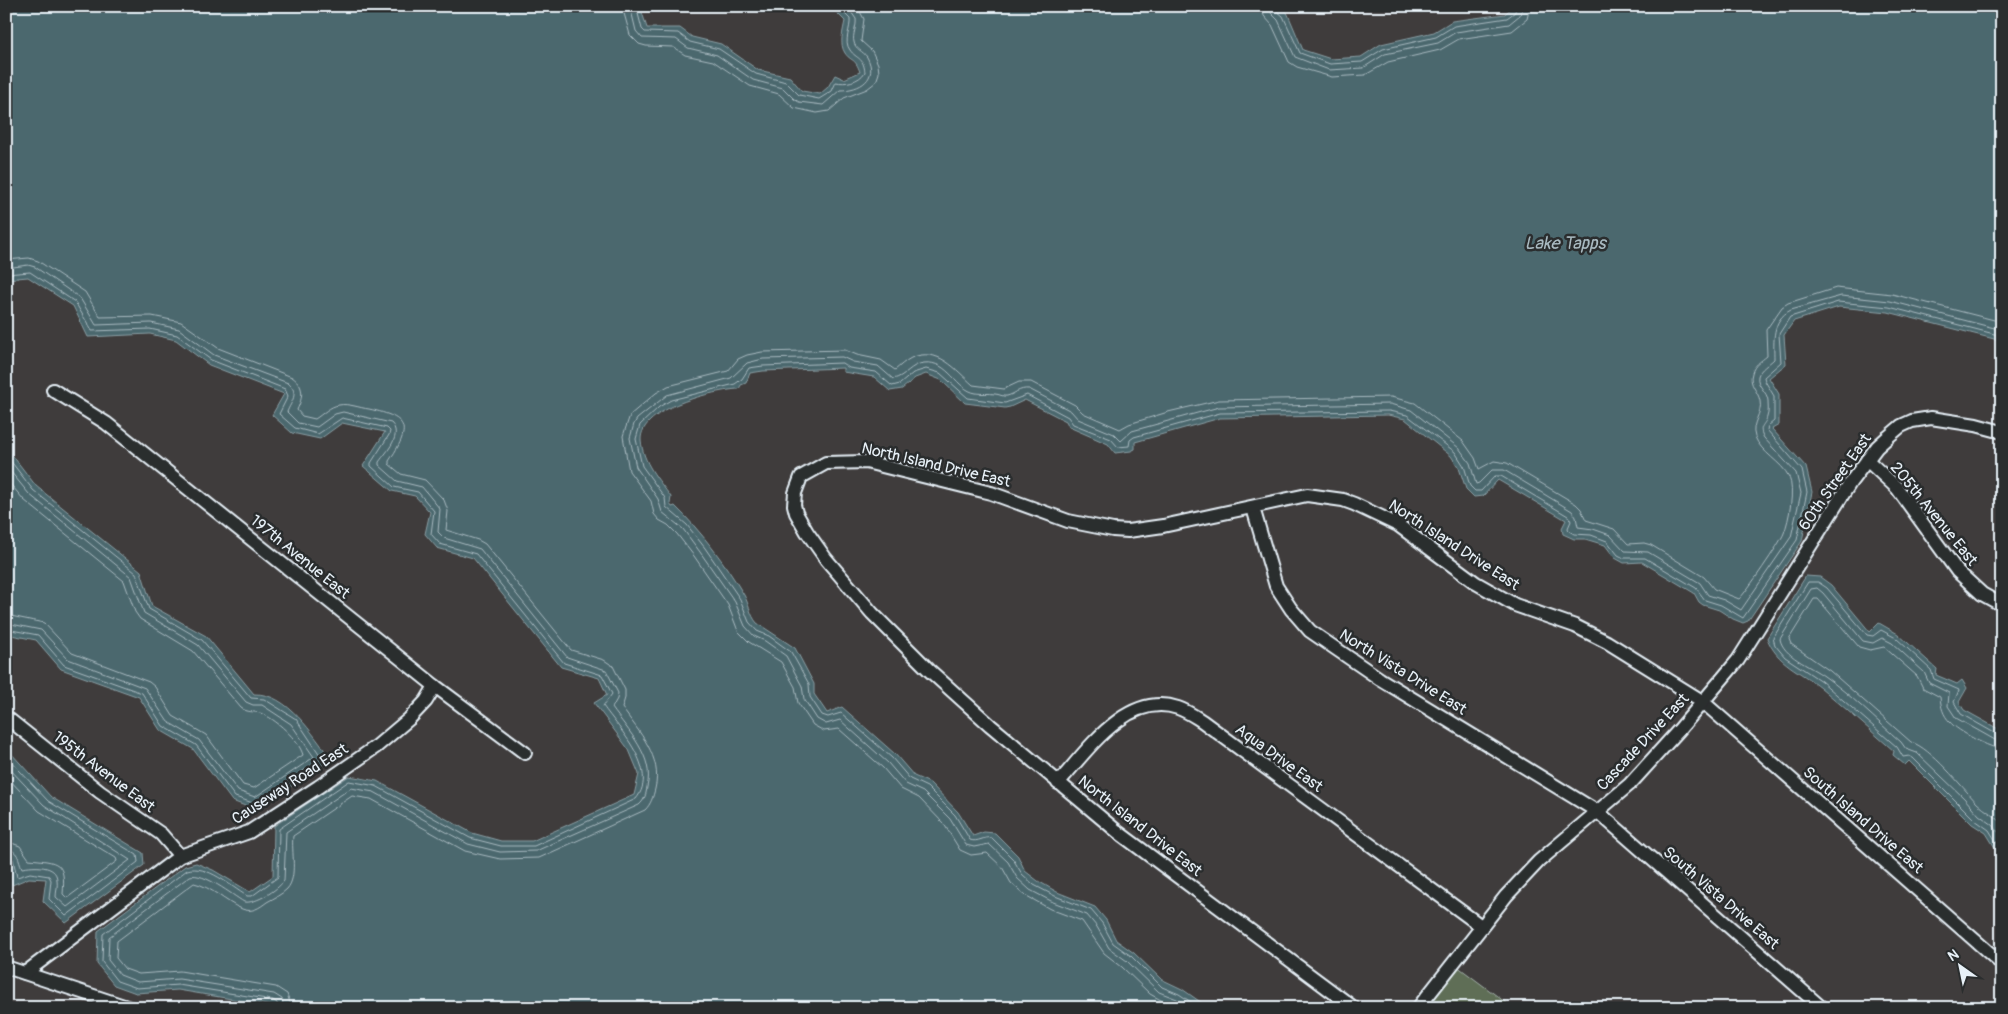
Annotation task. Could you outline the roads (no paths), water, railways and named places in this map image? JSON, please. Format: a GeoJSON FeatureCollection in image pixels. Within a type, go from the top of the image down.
{"type":"FeatureCollection","features":[{"type":"Feature","properties":{"kind":"street","name":"197th Avenue East"},"geometry":{"type":"LineString","coordinates":[[53,390],[106,423],[435,686],[525,753]]}},
{"type":"Feature","properties":{"kind":"street","name":"60th Street East"},"geometry":{"type":"LineString","coordinates":[[1809,546],[1867,460],[1877,447],[1896,430],[1912,421],[1941,418],[2002,432]]}},
{"type":"Feature","properties":{"kind":"street","name":"205th Avenue East"},"geometry":{"type":"LineString","coordinates":[[1867,460],[1896,488],[1957,571],[1982,594],[2002,606]]}},
{"type":"Feature","properties":{"kind":"street","name":"North Island Drive East"},"geometry":{"type":"LineString","coordinates":[[1354,1008],[1154,860],[1058,783],[929,670],[872,613],[816,546],[796,513],[794,499],[801,477],[826,463],[866,462],[1019,501],[1068,521],[1128,531],[1163,526],[1307,496],[1343,500],[1398,525],[1476,583],[1515,605],[1574,626],[1607,642],[1702,701]]}},
{"type":"Feature","properties":{"kind":"street","name":"North Vista Drive East"},"geometry":{"type":"LineString","coordinates":[[1252,508],[1276,586],[1291,609],[1310,630],[1380,679],[1598,812]]}},
{"type":"Feature","properties":{"kind":"street","name":"Cascade Drive East"},"geometry":{"type":"LineString","coordinates":[[1418,1008],[1481,926],[1528,871],[1630,784],[1679,730],[1746,649],[1809,546]]}},
{"type":"Feature","properties":{"kind":"street","name":"Causeway Road East"},"geometry":{"type":"LineString","coordinates":[[25,973],[180,856],[239,837],[278,814],[377,746],[417,712],[435,686]]}},
{"type":"Feature","properties":{"kind":"street","name":"South Island Drive East"},"geometry":{"type":"LineString","coordinates":[[1702,701],[2002,964]]}},
{"type":"Feature","properties":{"kind":"street","name":"Aqua Drive East"},"geometry":{"type":"LineString","coordinates":[[1058,783],[1107,729],[1126,715],[1152,706],[1166,705],[1177,707],[1202,721],[1481,926]]}},
{"type":"Feature","properties":{"kind":"street","name":"195th Avenue East"},"geometry":{"type":"LineString","coordinates":[[6,716],[100,792],[161,834],[180,856]]}},
{"type":"Feature","properties":{"kind":"street","name":"South Vista Drive East"},"geometry":{"type":"LineString","coordinates":[[1598,812],[1822,1008]]}},
{"type":"Feature","properties":{"kind":"street"},"geometry":{"type":"LineString","coordinates":[[6,966],[130,1008]]}},
{"type":"Feature","properties":{"kind":"water","name":"Lake Tapps"},"geometry":{"type":"Polygon","coordinates":[[[6,6],[640,6],[647,28],[680,28],[692,37],[721,44],[758,70],[790,77],[802,91],[820,94],[828,87],[835,75],[844,79],[860,72],[855,62],[847,56],[842,46],[845,21],[831,7],[824,6],[1278,6],[1287,12],[1303,50],[1331,59],[1361,57],[1381,44],[1434,32],[1452,21],[1505,14],[1513,6],[2002,6],[2002,341],[1888,312],[1839,307],[1794,321],[1784,335],[1786,364],[1769,378],[1779,394],[1779,425],[1772,429],[1806,467],[1812,492],[1802,541],[1748,621],[1743,623],[1719,610],[1703,605],[1694,593],[1642,562],[1624,563],[1615,558],[1605,545],[1585,539],[1574,539],[1563,534],[1562,528],[1566,520],[1498,480],[1483,496],[1474,497],[1466,489],[1459,468],[1451,456],[1405,419],[1388,415],[1220,418],[1135,442],[1135,449],[1115,453],[1108,444],[1069,427],[1066,421],[1025,400],[1005,408],[965,403],[941,380],[926,374],[915,378],[902,389],[890,391],[874,377],[843,372],[843,368],[750,373],[746,383],[741,385],[739,389],[713,393],[681,403],[665,410],[644,429],[641,440],[642,448],[652,470],[671,497],[670,504],[672,507],[675,506],[685,516],[721,559],[744,595],[757,623],[795,648],[814,684],[814,694],[827,713],[842,707],[895,754],[914,776],[930,783],[958,812],[973,836],[984,832],[995,833],[1018,856],[1025,871],[1057,892],[1095,907],[1106,920],[1116,940],[1134,953],[1161,979],[1182,989],[1209,1008],[285,1008],[178,990],[136,993],[114,985],[97,964],[98,931],[185,866],[196,863],[213,870],[250,892],[273,876],[274,826],[349,776],[377,781],[472,833],[501,841],[532,841],[634,795],[639,774],[629,750],[594,703],[607,695],[599,678],[561,667],[473,558],[437,548],[425,534],[430,512],[415,496],[392,491],[363,466],[385,432],[342,423],[320,439],[292,433],[272,415],[284,394],[209,365],[176,340],[150,334],[88,337],[73,306],[28,277],[6,279],[6,6]]]}},
{"type":"Feature","properties":{"kind":"water"},"geometry":{"type":"Polygon","coordinates":[[[6,447],[36,486],[141,571],[152,606],[206,636],[254,694],[278,700],[289,708],[308,728],[331,759],[256,810],[232,801],[193,749],[160,730],[139,697],[61,669],[36,640],[6,634],[6,447]]]}},
{"type":"Feature","properties":{"kind":"water"},"geometry":{"type":"Polygon","coordinates":[[[1806,576],[1820,577],[1831,585],[1870,632],[1879,623],[1898,634],[1937,669],[1936,675],[1957,684],[1962,680],[1967,688],[1959,702],[1964,710],[2002,731],[2002,859],[1986,833],[1972,824],[1909,761],[1905,765],[1893,755],[1894,751],[1820,687],[1783,661],[1771,647],[1767,638],[1806,576]]]}},
{"type":"Feature","properties":{"kind":"water"},"geometry":{"type":"Polygon","coordinates":[[[6,751],[10,752],[51,797],[143,853],[144,865],[66,923],[43,901],[46,879],[29,878],[12,885],[9,861],[6,859],[6,751]]]}}]}
